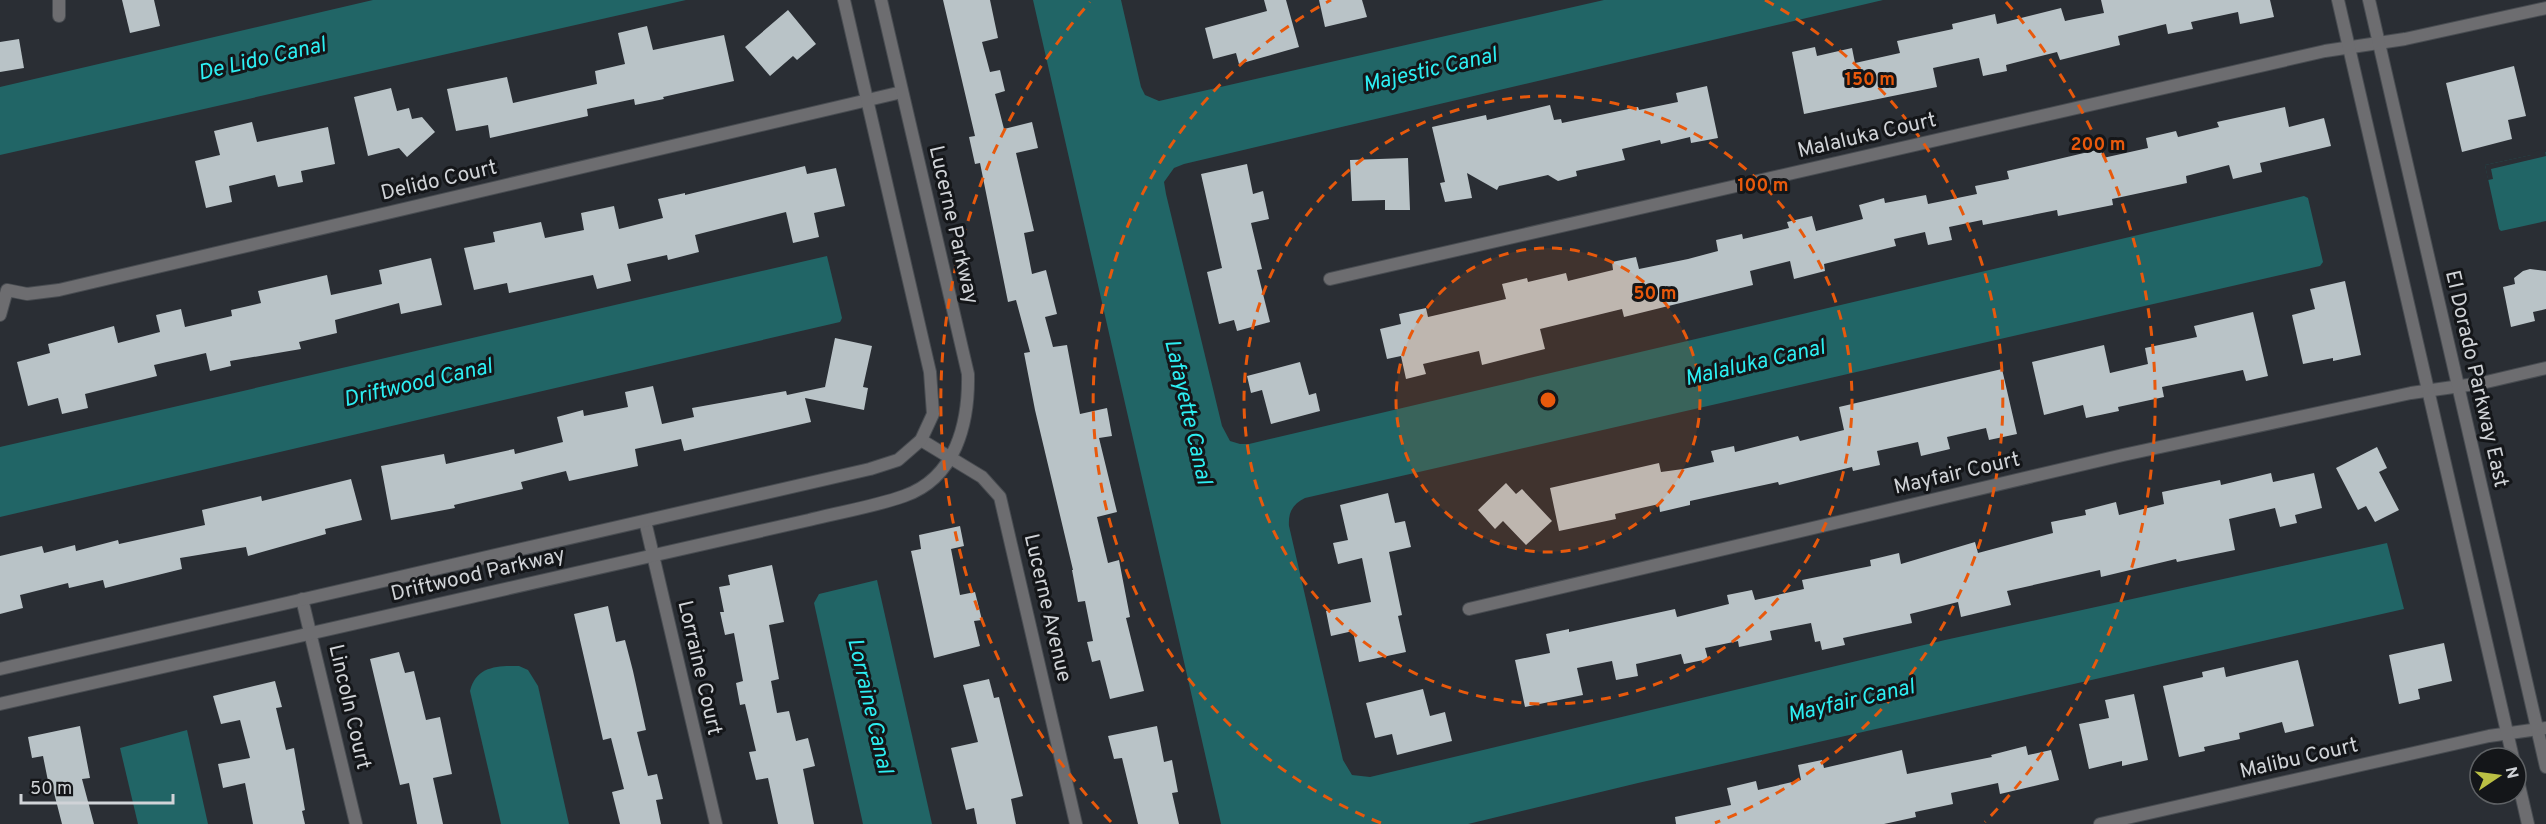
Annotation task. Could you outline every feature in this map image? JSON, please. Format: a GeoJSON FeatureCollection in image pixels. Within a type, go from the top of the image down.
{"type":"FeatureCollection","features":[{"type":"Feature","properties":{"kind":"street"},"geometry":{"type":"LineString","coordinates":[[59,0],[59,16]]}},
{"type":"Feature","properties":{"kind":"street"},"geometry":{"type":"LineString","coordinates":[[844,0],[930,372],[933,414],[921,440]]}},
{"type":"Feature","properties":{"kind":"street","name":"Lucerne Parkway"},"geometry":{"type":"LineString","coordinates":[[881,0],[968,374],[968,401],[964,428],[951,458]]}},
{"type":"Feature","properties":{"kind":"street"},"geometry":{"type":"LineString","coordinates":[[2338,0],[2510,746]]}},
{"type":"Feature","properties":{"kind":"street","name":"El Dorado Parkway East"},"geometry":{"type":"LineString","coordinates":[[2369,0],[2457,387],[2542,729],[2546,767]]}},
{"type":"Feature","properties":{"kind":"street","name":"Malaluka Court"},"geometry":{"type":"LineString","coordinates":[[1330,279],[2349,47],[2379,43],[2546,8]]}},
{"type":"Feature","properties":{"kind":"street","name":"Delido Court"},"geometry":{"type":"LineString","coordinates":[[0,315],[7,290],[27,294],[59,290],[868,102],[902,92]]}},
{"type":"Feature","properties":{"kind":"street","name":"Mayfair Court"},"geometry":{"type":"LineString","coordinates":[[1469,609],[2123,455],[2546,368]]}},
{"type":"Feature","properties":{"kind":"street","name":"Lucerne Avenue"},"geometry":{"type":"LineString","coordinates":[[921,440],[982,477],[1000,497],[1076,824]]}},
{"type":"Feature","properties":{"kind":"street","name":"Driftwood Parkway"},"geometry":{"type":"LineString","coordinates":[[0,669],[870,469],[898,460],[921,440]]}},
{"type":"Feature","properties":{"kind":"street","name":"Driftwood Parkway"},"geometry":{"type":"LineString","coordinates":[[0,704],[905,496],[925,485],[951,458]]}},
{"type":"Feature","properties":{"kind":"street","name":"Lorraine Court"},"geometry":{"type":"LineString","coordinates":[[645,520],[716,824]]}},
{"type":"Feature","properties":{"kind":"street","name":"Lincoln Court"},"geometry":{"type":"LineString","coordinates":[[302,599],[356,824]]}},
{"type":"Feature","properties":{"kind":"street","name":"Malibu Court"},"geometry":{"type":"LineString","coordinates":[[2100,824],[2507,733],[2542,729]]}},
{"type":"Feature","properties":{"kind":"street"},"geometry":{"type":"LineString","coordinates":[[2524,806],[2528,824]]}},
{"type":"Feature","properties":{"kind":"water","name":"De Lido Canal"},"geometry":{"type":"Polygon","coordinates":[[[373,0],[686,0],[0,155],[0,87],[373,0]]]}},
{"type":"Feature","properties":{"kind":"water"},"geometry":{"type":"Polygon","coordinates":[[[1033,0],[1121,0],[1141,87],[1145,95],[1159,101],[1604,0],[1883,0],[1174,168],[1164,182],[1166,194],[1222,426],[1230,441],[1240,444],[1249,444],[2304,196],[2308,198],[2323,262],[2320,266],[1301,500],[1290,513],[1289,526],[1343,760],[1352,775],[1370,777],[1945,640],[2387,543],[2404,609],[1638,783],[1468,824],[1221,824],[1033,0]]]}},
{"type":"Feature","properties":{"kind":"water"},"geometry":{"type":"Polygon","coordinates":[[[2546,152],[2546,221],[2501,231],[2485,165],[2546,152]]]}},
{"type":"Feature","properties":{"kind":"water","name":"Driftwood Canal"},"geometry":{"type":"Polygon","coordinates":[[[827,256],[842,318],[840,322],[0,517],[0,447],[827,256]]]}},
{"type":"Feature","properties":{"kind":"water","name":"Lorraine Canal"},"geometry":{"type":"Polygon","coordinates":[[[877,580],[932,824],[863,824],[814,603],[819,594],[877,580]]]}},
{"type":"Feature","properties":{"kind":"water"},"geometry":{"type":"Polygon","coordinates":[[[519,666],[528,670],[538,686],[569,824],[501,824],[470,691],[482,672],[495,667],[519,666]]]}},
{"type":"Feature","properties":{"kind":"water"},"geometry":{"type":"Polygon","coordinates":[[[187,730],[208,824],[138,824],[120,748],[187,730]]]}},
{"type":"Feature","properties":{"kind":"pier"},"geometry":{"type":"Polygon","coordinates":[[[2545,149],[2546,156],[2491,169],[2493,179],[2488,180],[2485,165],[2531,155],[2531,152],[2545,149]]]}},
{"type":"Feature","properties":{"kind":"building"},"geometry":{"type":"Polygon","coordinates":[[[122,0],[154,0],[160,26],[130,33],[122,0]]]}},
{"type":"Feature","properties":{"kind":"building"},"geometry":{"type":"Polygon","coordinates":[[[943,0],[990,0],[998,38],[982,42],[990,72],[1000,70],[1005,91],[995,94],[1004,129],[1032,122],[1038,148],[1016,153],[1034,231],[1024,233],[1032,274],[1046,270],[1057,314],[1045,317],[1053,347],[1067,345],[1080,414],[1107,408],[1112,436],[1099,438],[1117,512],[1097,517],[1108,563],[1119,560],[1130,617],[1126,618],[1144,691],[1110,699],[1100,660],[1092,662],[1087,642],[1093,641],[1085,601],[1078,602],[1073,570],[1035,410],[1024,353],[1030,352],[1016,300],[1008,302],[980,163],[975,164],[969,137],[975,136],[943,0]]]}},
{"type":"Feature","properties":{"kind":"building"},"geometry":{"type":"Polygon","coordinates":[[[1264,0],[1286,0],[1299,47],[1239,64],[1236,53],[1213,59],[1205,28],[1267,11],[1264,0]]]}},
{"type":"Feature","properties":{"kind":"building"},"geometry":{"type":"Polygon","coordinates":[[[1319,0],[1362,0],[1367,17],[1325,27],[1319,0]]]}},
{"type":"Feature","properties":{"kind":"building"},"geometry":{"type":"Polygon","coordinates":[[[2101,0],[2270,0],[2274,17],[2240,24],[2238,12],[2191,22],[2193,29],[2168,34],[2166,24],[2118,36],[2120,45],[2060,60],[2057,52],[2006,65],[2007,71],[1983,76],[1979,58],[1933,68],[1937,87],[1804,114],[1792,52],[1815,47],[1817,56],[1852,48],[1855,63],[1900,53],[1897,41],[1953,29],[1952,24],[1995,14],[1997,24],[2061,8],[2065,21],[2104,13],[2101,0]]]}},
{"type":"Feature","properties":{"kind":"building"},"geometry":{"type":"Polygon","coordinates":[[[788,10],[816,44],[797,60],[793,56],[770,76],[745,47],[788,10]]]}},
{"type":"Feature","properties":{"kind":"building"},"geometry":{"type":"Polygon","coordinates":[[[647,26],[653,50],[724,35],[734,81],[635,105],[634,99],[587,109],[588,116],[490,138],[488,125],[456,131],[447,89],[507,77],[513,103],[597,84],[595,71],[625,64],[618,33],[647,26]]]}},
{"type":"Feature","properties":{"kind":"building"},"geometry":{"type":"Polygon","coordinates":[[[19,39],[24,68],[0,72],[0,42],[19,39]]]}},
{"type":"Feature","properties":{"kind":"building"},"geometry":{"type":"Polygon","coordinates":[[[2514,66],[2526,116],[2508,120],[2512,139],[2462,152],[2446,83],[2514,66]]]}},
{"type":"Feature","properties":{"kind":"building"},"geometry":{"type":"Polygon","coordinates":[[[1707,86],[1718,138],[1691,143],[1690,137],[1661,144],[1660,140],[1622,149],[1625,160],[1576,171],[1577,176],[1558,181],[1548,175],[1499,186],[1497,190],[1467,173],[1472,198],[1445,202],[1440,183],[1445,182],[1432,127],[1486,115],[1487,120],[1550,105],[1554,120],[1561,119],[1562,123],[1638,107],[1639,110],[1678,102],[1676,93],[1707,86]]]}},
{"type":"Feature","properties":{"kind":"building"},"geometry":{"type":"Polygon","coordinates":[[[391,88],[397,111],[409,108],[412,119],[422,117],[435,132],[407,157],[399,148],[368,156],[354,97],[391,88]]]}},
{"type":"Feature","properties":{"kind":"building"},"geometry":{"type":"Polygon","coordinates":[[[2285,107],[2289,127],[2324,118],[2331,146],[2260,163],[2262,172],[2233,179],[2229,165],[2186,176],[2187,183],[2112,199],[2113,205],[2058,216],[2057,210],[1983,225],[1982,220],[1949,227],[1952,240],[1928,245],[1925,232],[1894,239],[1896,246],[1824,264],[1825,271],[1794,279],[1790,261],[1750,271],[1753,285],[1624,317],[1622,309],[1540,329],[1545,349],[1482,365],[1479,351],[1423,364],[1426,374],[1406,379],[1401,356],[1387,359],[1380,329],[1401,324],[1399,314],[1426,308],[1428,317],[1506,299],[1502,284],[1527,278],[1528,282],[1566,273],[1568,281],[1613,270],[1612,262],[1636,257],[1639,269],[1688,259],[1718,251],[1716,240],[1742,234],[1743,239],[1789,228],[1787,222],[1812,216],[1816,231],[1863,219],[1859,205],[1884,198],[1885,203],[1926,195],[1928,204],[1977,194],[1975,186],[2009,179],[2007,171],[2101,149],[2103,158],[2148,148],[2146,138],[2176,131],[2178,137],[2219,127],[2217,122],[2285,107]]]}},
{"type":"Feature","properties":{"kind":"building"},"geometry":{"type":"Polygon","coordinates":[[[252,122],[257,142],[328,127],[335,164],[301,171],[303,182],[278,187],[275,175],[229,186],[232,202],[206,208],[195,161],[220,155],[214,131],[252,122]]]}},
{"type":"Feature","properties":{"kind":"building"},"geometry":{"type":"Polygon","coordinates":[[[1408,158],[1410,210],[1385,210],[1385,200],[1352,201],[1350,160],[1408,158]]]}},
{"type":"Feature","properties":{"kind":"building"},"geometry":{"type":"Polygon","coordinates":[[[1247,164],[1253,194],[1263,191],[1269,219],[1251,223],[1262,269],[1257,270],[1270,322],[1237,331],[1234,320],[1219,324],[1207,272],[1222,268],[1201,174],[1247,164]]]}},
{"type":"Feature","properties":{"kind":"building"},"geometry":{"type":"Polygon","coordinates":[[[805,166],[807,174],[836,168],[845,206],[814,213],[819,237],[793,243],[786,212],[695,235],[699,252],[668,260],[667,255],[627,264],[631,281],[597,289],[593,275],[509,293],[507,283],[474,290],[464,248],[495,242],[493,232],[541,222],[545,238],[584,230],[581,213],[614,206],[619,229],[663,218],[658,199],[685,193],[685,195],[805,166]]]}},
{"type":"Feature","properties":{"kind":"building"},"geometry":{"type":"Polygon","coordinates":[[[431,258],[442,305],[401,314],[399,303],[335,320],[337,333],[299,342],[301,349],[230,361],[231,366],[210,371],[206,353],[154,365],[157,376],[85,394],[88,408],[62,414],[58,398],[28,406],[17,362],[50,353],[48,344],[114,326],[118,343],[160,332],[156,315],[181,309],[185,327],[232,316],[231,310],[261,303],[258,291],[327,275],[331,295],[382,284],[379,270],[431,258]]]}},
{"type":"Feature","properties":{"kind":"building"},"geometry":{"type":"Polygon","coordinates":[[[2530,269],[2546,271],[2546,309],[2533,312],[2535,321],[2511,327],[2503,287],[2515,284],[2514,278],[2530,269]]]}},
{"type":"Feature","properties":{"kind":"building"},"geometry":{"type":"Polygon","coordinates":[[[2345,281],[2361,355],[2303,364],[2292,315],[2315,309],[2310,289],[2345,281]]]}},
{"type":"Feature","properties":{"kind":"building"},"geometry":{"type":"Polygon","coordinates":[[[2253,312],[2268,376],[2246,381],[2243,370],[2162,387],[2164,397],[2118,407],[2119,411],[2086,418],[2083,405],[2044,415],[2032,362],[2104,345],[2110,373],[2148,364],[2145,348],[2197,337],[2194,326],[2253,312]]]}},
{"type":"Feature","properties":{"kind":"building"},"geometry":{"type":"Polygon","coordinates":[[[835,338],[872,346],[863,387],[868,388],[864,410],[805,398],[811,422],[684,451],[681,439],[635,449],[638,466],[569,481],[566,471],[521,482],[523,489],[454,505],[455,508],[391,520],[381,466],[444,454],[446,464],[514,449],[515,454],[563,442],[557,417],[583,410],[584,416],[628,407],[625,392],[653,386],[662,424],[694,417],[692,408],[786,391],[787,395],[825,387],[835,338]]]}},
{"type":"Feature","properties":{"kind":"building"},"geometry":{"type":"Polygon","coordinates":[[[1300,362],[1309,395],[1316,393],[1320,411],[1271,424],[1262,390],[1251,393],[1247,376],[1300,362]]]}},
{"type":"Feature","properties":{"kind":"building"},"geometry":{"type":"Polygon","coordinates":[[[2002,369],[2017,434],[1989,440],[1986,428],[1947,437],[1950,449],[1921,456],[1918,442],[1877,451],[1880,465],[1853,471],[1852,467],[1779,485],[1778,482],[1690,501],[1690,505],[1660,512],[1659,504],[1615,514],[1616,519],[1559,531],[1550,488],[1659,463],[1661,472],[1683,469],[1714,462],[1711,451],[1734,446],[1735,452],[1798,436],[1800,441],[1844,430],[1839,407],[2002,369]]]}},
{"type":"Feature","properties":{"kind":"building"},"geometry":{"type":"Polygon","coordinates":[[[2377,447],[2387,468],[2379,472],[2399,510],[2375,522],[2366,506],[2358,510],[2336,468],[2377,447]]]}},
{"type":"Feature","properties":{"kind":"building"},"geometry":{"type":"Polygon","coordinates":[[[2271,473],[2273,482],[2314,473],[2322,508],[2295,515],[2297,523],[2280,527],[2275,508],[2229,519],[2235,550],[2177,562],[2176,559],[2101,577],[2100,570],[2007,591],[2011,605],[1961,617],[1958,602],[1910,614],[1912,623],[1843,638],[1845,645],[1822,650],[1820,641],[1815,642],[1811,623],[1770,631],[1772,640],[1739,647],[1738,641],[1705,648],[1708,659],[1684,664],[1681,654],[1636,664],[1638,676],[1616,680],[1612,661],[1577,668],[1583,695],[1525,707],[1515,660],[1550,653],[1546,634],[1569,629],[1569,632],[1675,609],[1677,617],[1729,604],[1727,595],[1752,590],[1755,600],[1804,589],[1802,580],[1871,566],[1870,560],[1899,553],[1901,564],[1975,542],[1978,553],[2053,533],[2051,522],[2086,515],[2085,510],[2116,502],[2119,515],[2164,504],[2162,492],[2220,480],[2221,485],[2271,473]]]}},
{"type":"Feature","properties":{"kind":"building"},"geometry":{"type":"Polygon","coordinates":[[[351,479],[362,520],[325,529],[326,534],[248,556],[246,547],[180,558],[182,569],[105,588],[103,580],[69,588],[68,583],[20,595],[23,608],[0,614],[0,556],[42,546],[44,553],[75,545],[76,551],[118,540],[119,544],[205,525],[202,510],[261,496],[262,501],[351,479]]]}},
{"type":"Feature","properties":{"kind":"building"},"geometry":{"type":"Polygon","coordinates":[[[1506,483],[1516,494],[1522,489],[1552,521],[1526,545],[1503,521],[1495,529],[1478,510],[1506,483]]]}},
{"type":"Feature","properties":{"kind":"building"},"geometry":{"type":"Polygon","coordinates":[[[1388,493],[1395,523],[1405,521],[1411,547],[1389,552],[1402,615],[1398,616],[1406,652],[1359,662],[1353,631],[1331,636],[1326,611],[1371,602],[1362,558],[1338,564],[1333,543],[1348,540],[1340,505],[1388,493]]]}},
{"type":"Feature","properties":{"kind":"building"},"geometry":{"type":"Polygon","coordinates":[[[960,526],[964,546],[951,549],[960,595],[975,592],[982,620],[974,621],[980,646],[934,658],[911,551],[921,549],[919,535],[960,526]]]}},
{"type":"Feature","properties":{"kind":"building"},"geometry":{"type":"Polygon","coordinates":[[[772,565],[784,622],[769,625],[779,679],[771,681],[777,713],[789,711],[796,741],[808,738],[815,766],[803,769],[814,824],[778,824],[768,778],[756,780],[749,752],[756,751],[745,704],[740,705],[736,683],[743,681],[734,633],[725,635],[720,612],[724,612],[719,587],[730,585],[728,575],[772,565]]]}},
{"type":"Feature","properties":{"kind":"building"},"geometry":{"type":"Polygon","coordinates":[[[608,606],[616,642],[625,640],[633,671],[646,730],[637,732],[648,776],[657,774],[663,799],[656,800],[661,824],[620,824],[612,792],[624,789],[611,738],[603,740],[574,614],[608,606]]]}},
{"type":"Feature","properties":{"kind":"building"},"geometry":{"type":"Polygon","coordinates":[[[2444,643],[2452,681],[2418,689],[2420,699],[2399,704],[2389,655],[2444,643]]]}},
{"type":"Feature","properties":{"kind":"building"},"geometry":{"type":"Polygon","coordinates":[[[399,652],[405,673],[414,671],[426,720],[440,717],[452,774],[433,778],[443,824],[417,824],[409,783],[400,785],[370,659],[399,652]]]}},
{"type":"Feature","properties":{"kind":"building"},"geometry":{"type":"Polygon","coordinates":[[[2298,660],[2314,726],[2285,733],[2282,722],[2239,733],[2240,739],[2204,747],[2205,751],[2179,757],[2163,686],[2203,677],[2202,672],[2224,667],[2226,677],[2298,660]]]}},
{"type":"Feature","properties":{"kind":"building"},"geometry":{"type":"Polygon","coordinates":[[[989,679],[994,698],[999,697],[1023,796],[1011,799],[1016,824],[977,824],[974,808],[966,810],[951,748],[978,742],[963,685],[989,679]]]}},
{"type":"Feature","properties":{"kind":"building"},"geometry":{"type":"Polygon","coordinates":[[[275,681],[282,707],[276,708],[286,750],[294,748],[305,810],[302,811],[305,824],[253,824],[245,783],[223,788],[218,764],[250,758],[240,720],[221,724],[213,696],[275,681]]]}},
{"type":"Feature","properties":{"kind":"building"},"geometry":{"type":"Polygon","coordinates":[[[1423,689],[1430,716],[1445,712],[1452,741],[1397,755],[1392,734],[1375,738],[1366,703],[1423,689]]]}},
{"type":"Feature","properties":{"kind":"building"},"geometry":{"type":"Polygon","coordinates":[[[2134,694],[2148,760],[2122,766],[2122,761],[2089,769],[2079,724],[2109,718],[2105,700],[2134,694]]]}},
{"type":"Feature","properties":{"kind":"building"},"geometry":{"type":"Polygon","coordinates":[[[80,726],[90,778],[82,779],[94,824],[62,824],[52,785],[49,786],[43,756],[32,758],[28,737],[80,726]]]}},
{"type":"Feature","properties":{"kind":"building"},"geometry":{"type":"Polygon","coordinates":[[[1157,726],[1164,762],[1172,760],[1178,792],[1172,793],[1179,824],[1138,824],[1122,758],[1114,759],[1108,736],[1157,726]]]}},
{"type":"Feature","properties":{"kind":"building"},"geometry":{"type":"Polygon","coordinates":[[[2026,746],[2028,755],[2051,750],[2059,780],[2000,794],[1998,783],[1951,793],[1953,804],[1915,812],[1916,817],[1884,824],[1676,824],[1675,817],[1731,805],[1727,788],[1756,781],[1758,790],[1801,780],[1798,765],[1822,760],[1824,768],[1902,750],[1907,774],[1992,757],[1991,755],[2026,746]]]}},
{"type":"Feature","properties":{"kind":"water label","name":"Majestic Canal"},"geometry":{"type":"Point","coordinates":[1430,71]}},
{"type":"Feature","properties":{"kind":"water label","name":"Malaluka Canal"},"geometry":{"type":"Point","coordinates":[1755,364]}},
{"type":"Feature","properties":{"kind":"water label","name":"Lafayette Canal"},"geometry":{"type":"Point","coordinates":[1187,412]}},
{"type":"Feature","properties":{"kind":"water label","name":"Mayfair Canal"},"geometry":{"type":"Point","coordinates":[1851,702]}}]}
